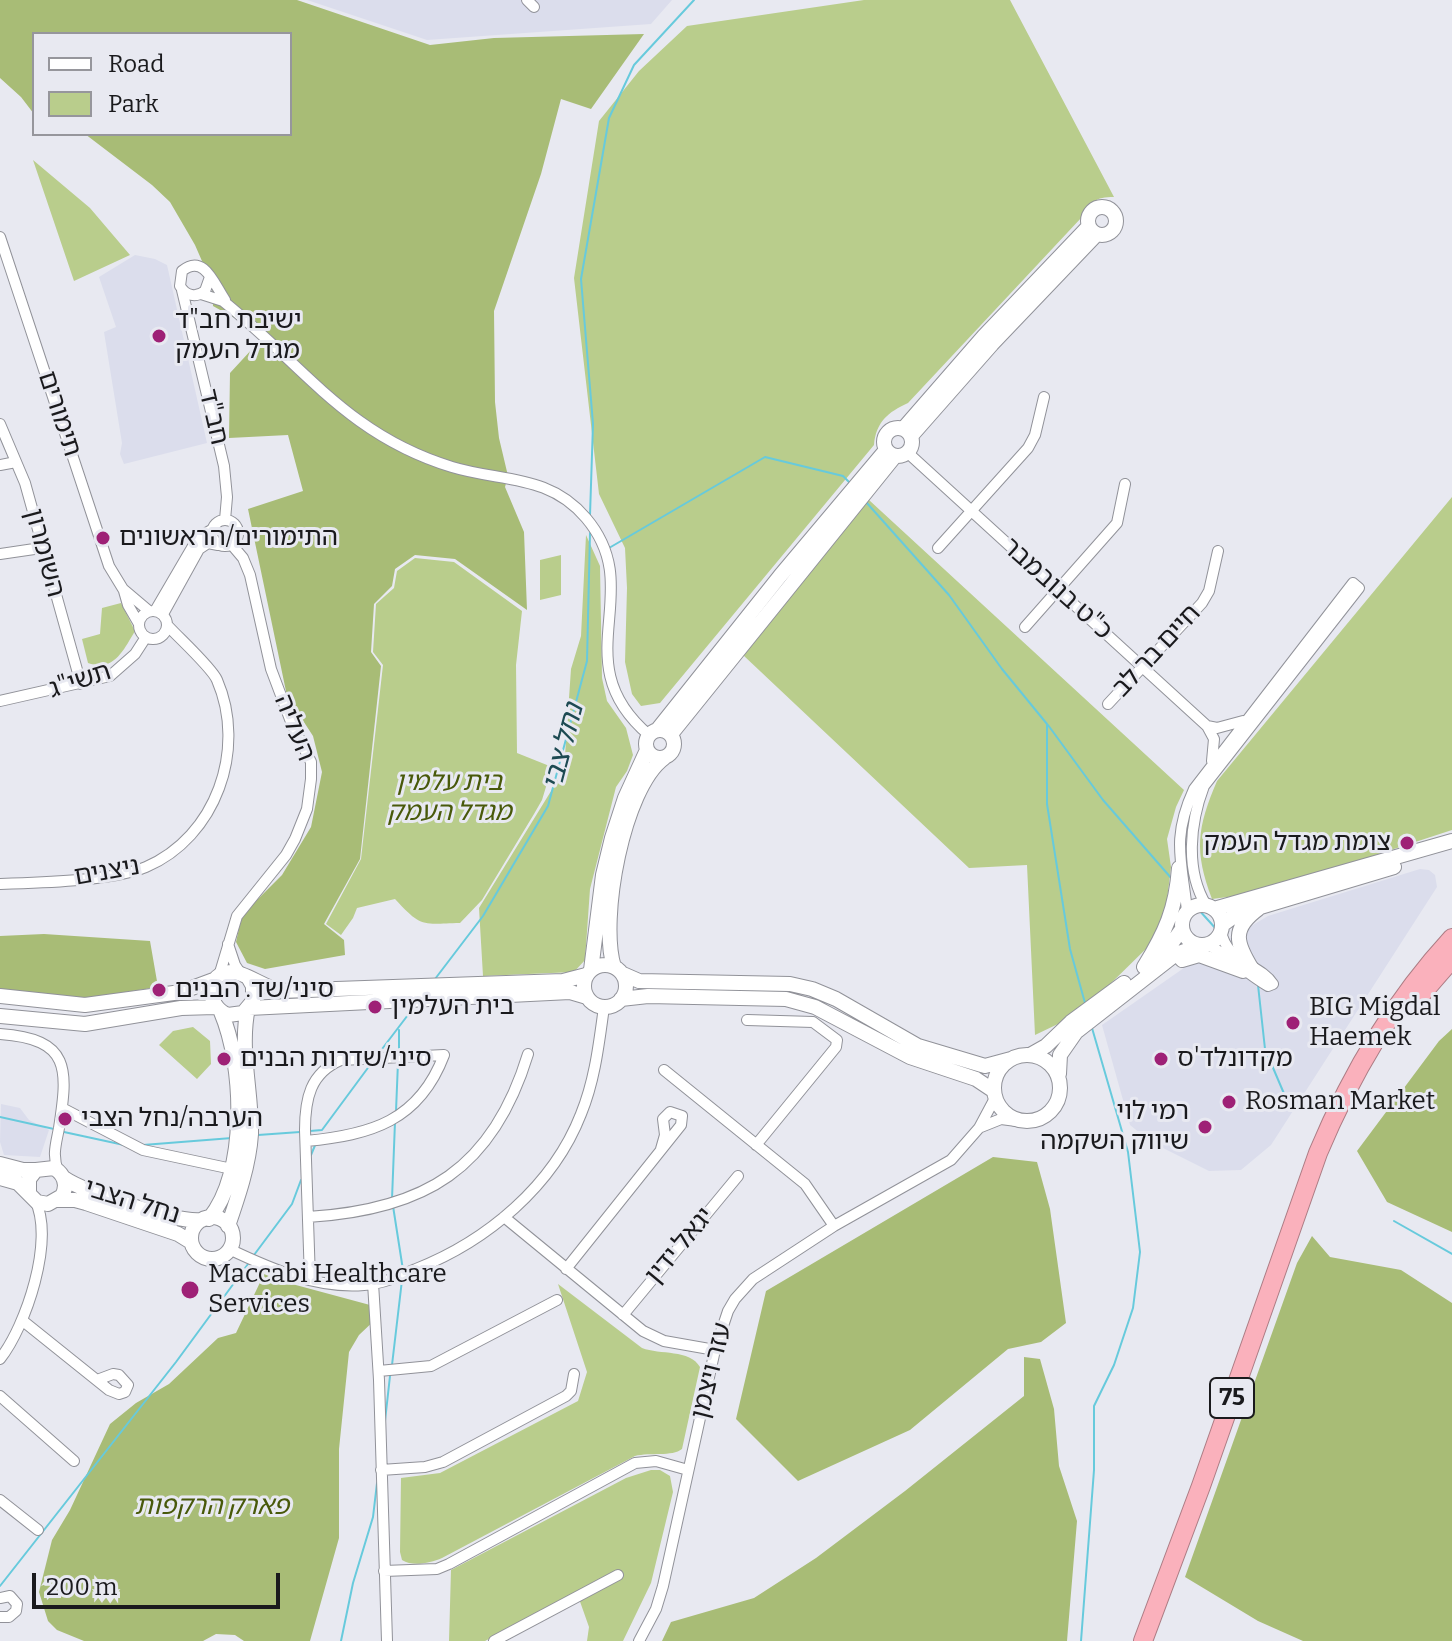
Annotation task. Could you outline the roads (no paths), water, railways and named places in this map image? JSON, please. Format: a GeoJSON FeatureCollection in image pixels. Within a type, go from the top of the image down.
{"type":"FeatureCollection","features":[{"type":"Feature","properties":{"kind":"highway","name":"75"},"geometry":{"type":"LineString","coordinates":[[1143,1641],[1318,1153],[1338,1106],[1375,1037],[1452,938]]}},
{"type":"Feature","properties":{"kind":"highway","name":"75"},"geometry":{"type":"LineString","coordinates":[[1318,1153],[1372,1059],[1421,993],[1452,959]]}},
{"type":"Feature","properties":{"kind":"main road"},"geometry":{"type":"LineString","coordinates":[[907,432],[983,354],[1093,230]]}},
{"type":"Feature","properties":{"kind":"main road"},"geometry":{"type":"LineString","coordinates":[[896,453],[884,441],[887,433],[895,428],[907,432]]}},
{"type":"Feature","properties":{"kind":"main road"},"geometry":{"type":"LineString","coordinates":[[587,997],[584,985],[595,950],[602,884],[612,838],[625,798],[656,737],[896,453],[912,445],[907,432]]}},
{"type":"Feature","properties":{"kind":"main road"},"geometry":{"type":"LineString","coordinates":[[0,1016],[85,1024],[181,1008],[218,1010],[235,1015],[248,1008],[270,1006],[570,992],[587,997],[594,1004],[604,1007],[613,1005],[621,999],[626,987],[610,947],[615,870],[643,782],[649,771],[673,749],[674,740],[656,737]]}},
{"type":"Feature","properties":{"kind":"main road"},"geometry":{"type":"LineString","coordinates":[[656,737],[655,757],[664,758]]}},
{"type":"Feature","properties":{"kind":"main road"},"geometry":{"type":"LineString","coordinates":[[1204,944],[1189,940],[1182,929],[1187,911],[1197,905],[1210,907],[1452,841]]}},
{"type":"Feature","properties":{"kind":"main road"},"geometry":{"type":"LineString","coordinates":[[0,996],[85,1005],[181,992],[229,972],[280,991],[563,981],[603,965],[639,981],[790,984],[812,989],[836,999],[918,1046],[985,1066],[1030,1055],[1046,1046],[1071,1022],[1150,968],[1216,939],[1222,928],[1237,914],[1452,850]]}},
{"type":"Feature","properties":{"kind":"main road"},"geometry":{"type":"LineString","coordinates":[[1150,968],[1171,919],[1179,868]]}},
{"type":"Feature","properties":{"kind":"main road"},"geometry":{"type":"LineString","coordinates":[[1247,970],[1239,948],[1239,930],[1248,917],[1262,906]]}},
{"type":"Feature","properties":{"kind":"main road"},"geometry":{"type":"LineString","coordinates":[[1210,907],[1221,917],[1222,928]]}},
{"type":"Feature","properties":{"kind":"main road"},"geometry":{"type":"LineString","coordinates":[[621,999],[648,996],[786,999],[815,1007],[910,1057],[976,1079],[994,1095],[1006,1115],[1024,1122],[1044,1117],[1052,1111],[1060,1095],[1058,1061],[1065,1044],[1150,968],[1182,929]]}},
{"type":"Feature","properties":{"kind":"main road"},"geometry":{"type":"LineString","coordinates":[[1150,968],[1199,955],[1247,970]]}},
{"type":"Feature","properties":{"kind":"main road"},"geometry":{"type":"LineString","coordinates":[[228,1226],[246,1166],[251,1137],[246,1048],[248,1008],[254,994],[245,976]]}},
{"type":"Feature","properties":{"kind":"main road"},"geometry":{"type":"LineString","coordinates":[[206,1219],[224,1221],[232,1237],[229,1249],[219,1258],[207,1258],[195,1250],[191,1242],[194,1227],[217,1209],[230,1173],[238,1136],[230,1043],[210,992],[218,977]]}},
{"type":"Feature","properties":{"kind":"main road"},"geometry":{"type":"LineString","coordinates":[[246,1048],[256,1021],[270,1006]]}},
{"type":"Feature","properties":{"kind":"main road"},"geometry":{"type":"LineString","coordinates":[[1030,1055],[1052,1065],[1060,1082]]}},
{"type":"Feature","properties":{"kind":"main road"},"geometry":{"type":"LineString","coordinates":[[994,1095],[998,1072],[1011,1059]]}},
{"type":"Feature","properties":{"kind":"main road"},"geometry":{"type":"LineString","coordinates":[[0,1164],[61,1174],[64,1192],[56,1202],[42,1204],[18,1183],[0,1178]]}},
{"type":"Feature","properties":{"kind":"main road"},"geometry":{"type":"LineString","coordinates":[[32,1196],[29,1179],[39,1169]]}},
{"type":"Feature","properties":{"kind":"main road"},"geometry":{"type":"LineString","coordinates":[[165,1214],[185,1215],[199,1211],[214,1200],[230,1173]]}},
{"type":"Feature","properties":{"kind":"main road","name":"נחל הצבי"},"geometry":{"type":"LineString","coordinates":[[61,1174],[80,1188],[186,1220],[206,1219]]}},
{"type":"Feature","properties":{"kind":"main road","name":"נחל הצבי"},"geometry":{"type":"LineString","coordinates":[[56,1202],[75,1200],[86,1203],[178,1234],[191,1242]]}},
{"type":"Feature","properties":{"kind":"street","name":"תימורים"},"geometry":{"type":"LineString","coordinates":[[0,237],[109,566],[139,624]]}},
{"type":"Feature","properties":{"kind":"street"},"geometry":{"type":"LineString","coordinates":[[229,306],[200,265],[190,265],[179,275],[182,290],[191,295],[218,297],[332,401],[390,442],[453,467],[531,482],[554,492],[579,510],[599,537],[610,563],[612,588],[606,649],[609,678],[623,707],[656,737]]}},
{"type":"Feature","properties":{"kind":"street"},"geometry":{"type":"LineString","coordinates":[[190,314],[200,294],[208,287],[210,277]]}},
{"type":"Feature","properties":{"kind":"street","name":"חב\"ד"},"geometry":{"type":"LineString","coordinates":[[182,290],[224,466],[227,497],[225,520]]}},
{"type":"Feature","properties":{"kind":"street"},"geometry":{"type":"LineString","coordinates":[[938,548],[1028,448],[1035,435],[1044,397]]}},
{"type":"Feature","properties":{"kind":"street","name":"השומרון"},"geometry":{"type":"LineString","coordinates":[[0,424],[25,483],[81,684]]}},
{"type":"Feature","properties":{"kind":"street","name":"כ\"ט בנובמבר"},"geometry":{"type":"LineString","coordinates":[[896,453],[972,511],[1207,726]]}},
{"type":"Feature","properties":{"kind":"street"},"geometry":{"type":"LineString","coordinates":[[0,465],[16,462]]}},
{"type":"Feature","properties":{"kind":"street"},"geometry":{"type":"LineString","coordinates":[[1025,627],[1117,523],[1125,484]]}},
{"type":"Feature","properties":{"kind":"street"},"geometry":{"type":"LineString","coordinates":[[156,612],[168,626],[160,638],[146,637],[139,624],[144,614],[156,612],[199,549],[208,543],[232,545],[238,537],[237,527],[225,520],[219,521],[213,529],[199,537],[156,612]]}},
{"type":"Feature","properties":{"kind":"street"},"geometry":{"type":"LineString","coordinates":[[213,529],[212,536],[218,545]]}},
{"type":"Feature","properties":{"kind":"street","name":"העליה"},"geometry":{"type":"LineString","coordinates":[[218,977],[232,924],[295,839],[307,809],[311,779],[311,762],[291,722],[271,669],[250,575],[243,558],[232,545]]}},
{"type":"Feature","properties":{"kind":"street"},"geometry":{"type":"LineString","coordinates":[[0,554],[41,548]]}},
{"type":"Feature","properties":{"kind":"street","name":"חיים בר לב"},"geometry":{"type":"LineString","coordinates":[[1108,704],[1202,603],[1209,591],[1218,551]]}},
{"type":"Feature","properties":{"kind":"street"},"geometry":{"type":"LineString","coordinates":[[1187,911],[1179,868],[1178,835],[1194,789],[1245,721],[1356,586],[1204,786],[1195,814],[1194,876],[1197,890],[1210,907]]}},
{"type":"Feature","properties":{"kind":"street","name":"תימורים"},"geometry":{"type":"LineString","coordinates":[[123,589],[156,612]]}},
{"type":"Feature","properties":{"kind":"street","name":"ניצנים"},"geometry":{"type":"LineString","coordinates":[[0,884],[127,874],[148,867],[173,850],[196,828],[214,803],[224,776],[228,748],[226,712],[217,678],[168,626]]}},
{"type":"Feature","properties":{"kind":"street","name":"תשי\"ג"},"geometry":{"type":"LineString","coordinates":[[0,701],[110,676],[135,654],[146,637]]}},
{"type":"Feature","properties":{"kind":"street","name":"ניצנים"},"geometry":{"type":"LineString","coordinates":[[160,638],[191,651]]}},
{"type":"Feature","properties":{"kind":"street"},"geometry":{"type":"LineString","coordinates":[[1207,726],[1230,727],[1245,721]]}},
{"type":"Feature","properties":{"kind":"street"},"geometry":{"type":"LineString","coordinates":[[1207,726],[1214,739],[1211,764]]}},
{"type":"Feature","properties":{"kind":"street"},"geometry":{"type":"LineString","coordinates":[[1222,928],[1222,938],[1247,970]]}},
{"type":"Feature","properties":{"kind":"street"},"geometry":{"type":"LineString","coordinates":[[227,943],[233,960],[245,976]]}},
{"type":"Feature","properties":{"kind":"street"},"geometry":{"type":"LineString","coordinates":[[1204,944],[1222,952],[1247,970]]}},
{"type":"Feature","properties":{"kind":"street"},"geometry":{"type":"LineString","coordinates":[[229,1249],[262,1265],[336,1285],[373,1283],[410,1272],[456,1251],[504,1217],[539,1182],[572,1134],[592,1079],[604,1007]]}},
{"type":"Feature","properties":{"kind":"street"},"geometry":{"type":"LineString","coordinates":[[747,1020],[813,1022],[837,1040],[836,1047],[756,1145]]}},
{"type":"Feature","properties":{"kind":"street"},"geometry":{"type":"LineString","coordinates":[[0,1034],[41,1041],[54,1051],[64,1073],[62,1108],[53,1154],[61,1174]]}},
{"type":"Feature","properties":{"kind":"street"},"geometry":{"type":"LineString","coordinates":[[308,1217],[376,1209],[431,1188],[454,1173],[492,1134],[507,1110],[528,1054]]}},
{"type":"Feature","properties":{"kind":"street"},"geometry":{"type":"LineString","coordinates":[[306,1141],[357,1134],[394,1119],[408,1110],[427,1089],[444,1055],[354,1058],[321,1071],[310,1088],[306,1108],[306,1141],[310,1280]]}},
{"type":"Feature","properties":{"kind":"street"},"geometry":{"type":"LineString","coordinates":[[664,1070],[805,1184],[834,1226]]}},
{"type":"Feature","properties":{"kind":"street","name":"עזר ויצמן"},"geometry":{"type":"LineString","coordinates":[[639,1641],[663,1586],[677,1534],[688,1470],[723,1321],[743,1288],[764,1270],[834,1226],[951,1160],[979,1128],[994,1095]]}},
{"type":"Feature","properties":{"kind":"street","name":"נחל הצבי"},"geometry":{"type":"LineString","coordinates":[[62,1108],[143,1150],[230,1173]]}},
{"type":"Feature","properties":{"kind":"street"},"geometry":{"type":"LineString","coordinates":[[979,1128],[1001,1119],[1024,1122]]}},
{"type":"Feature","properties":{"kind":"street"},"geometry":{"type":"LineString","coordinates":[[39,1169],[57,1141]]}},
{"type":"Feature","properties":{"kind":"street"},"geometry":{"type":"LineString","coordinates":[[566,1269],[661,1149]]}},
{"type":"Feature","properties":{"kind":"street","name":"יגאל ידין"},"geometry":{"type":"LineString","coordinates":[[623,1315],[738,1176]]}},
{"type":"Feature","properties":{"kind":"street"},"geometry":{"type":"LineString","coordinates":[[0,1359],[23,1321],[32,1292],[41,1233],[40,1212],[32,1196]]}},
{"type":"Feature","properties":{"kind":"street"},"geometry":{"type":"LineString","coordinates":[[41,1233],[56,1202]]}},
{"type":"Feature","properties":{"kind":"street"},"geometry":{"type":"LineString","coordinates":[[504,1217],[643,1331],[664,1341],[715,1350]]}},
{"type":"Feature","properties":{"kind":"street"},"geometry":{"type":"LineString","coordinates":[[373,1283],[379,1371],[387,1641]]}},
{"type":"Feature","properties":{"kind":"street"},"geometry":{"type":"LineString","coordinates":[[379,1371],[431,1366],[557,1300]]}},
{"type":"Feature","properties":{"kind":"street"},"geometry":{"type":"LineString","coordinates":[[23,1321],[97,1380]]}},
{"type":"Feature","properties":{"kind":"street"},"geometry":{"type":"LineString","coordinates":[[381,1470],[425,1467],[443,1462],[566,1396],[571,1391],[574,1374]]}},
{"type":"Feature","properties":{"kind":"street"},"geometry":{"type":"LineString","coordinates":[[0,1396],[74,1461]]}},
{"type":"Feature","properties":{"kind":"street"},"geometry":{"type":"LineString","coordinates":[[384,1571],[437,1569],[449,1564],[635,1463],[656,1461],[688,1470]]}},
{"type":"Feature","properties":{"kind":"street"},"geometry":{"type":"LineString","coordinates":[[0,1500],[38,1530]]}},
{"type":"Feature","properties":{"kind":"street"},"geometry":{"type":"LineString","coordinates":[[494,1641],[618,1575]]}},
{"type":"Feature","properties":{"kind":"street"},"geometry":{"type":"LineString","coordinates":[[0,1598],[10,1596],[17,1604],[16,1611],[9,1617],[0,1617]]}},
{"type":"Feature","properties":{"kind":"waterway","name":"נחל צבי"},"geometry":{"type":"LineString","coordinates":[[590,515],[593,424],[581,279],[609,118],[634,65],[694,0]]}},
{"type":"Feature","properties":{"kind":"waterway"},"geometry":{"type":"LineString","coordinates":[[609,548],[765,457],[843,476],[849,482]]}},
{"type":"Feature","properties":{"kind":"waterway"},"geometry":{"type":"LineString","coordinates":[[866,502],[949,595],[1002,669],[1047,724],[1047,804],[1070,949],[1085,1003]]}},
{"type":"Feature","properties":{"kind":"waterway","name":"נחל צבי"},"geometry":{"type":"LineString","coordinates":[[435,979],[483,916],[548,806],[587,661],[590,533]]}},
{"type":"Feature","properties":{"kind":"waterway"},"geometry":{"type":"LineString","coordinates":[[1048,725],[1103,800],[1172,879]]}},
{"type":"Feature","properties":{"kind":"waterway"},"geometry":{"type":"LineString","coordinates":[[1189,899],[1217,930]]}},
{"type":"Feature","properties":{"kind":"waterway"},"geometry":{"type":"LineString","coordinates":[[1258,985],[1265,1049],[1291,1110]]}},
{"type":"Feature","properties":{"kind":"waterway","name":"נחל צבי"},"geometry":{"type":"LineString","coordinates":[[379,1053],[414,1007]]}},
{"type":"Feature","properties":{"kind":"waterway"},"geometry":{"type":"LineString","coordinates":[[1081,1641],[1094,1470],[1094,1406],[1114,1365],[1133,1308],[1140,1252],[1128,1152],[1092,1028]]}},
{"type":"Feature","properties":{"kind":"waterway"},"geometry":{"type":"LineString","coordinates":[[399,1030],[399,1051]]}},
{"type":"Feature","properties":{"kind":"waterway","name":"נחל צבי"},"geometry":{"type":"LineString","coordinates":[[310,1131],[322,1130],[373,1061]]}},
{"type":"Feature","properties":{"kind":"waterway"},"geometry":{"type":"LineString","coordinates":[[396,1111],[398,1062]]}},
{"type":"Feature","properties":{"kind":"waterway","name":"נחל צבי"},"geometry":{"type":"LineString","coordinates":[[0,1117],[54,1129]]}},
{"type":"Feature","properties":{"kind":"waterway"},"geometry":{"type":"LineString","coordinates":[[392,1199],[395,1122]]}},
{"type":"Feature","properties":{"kind":"waterway","name":"נחל צבי"},"geometry":{"type":"LineString","coordinates":[[64,1132],[124,1145]]}},
{"type":"Feature","properties":{"kind":"waterway","name":"נחל צבי"},"geometry":{"type":"LineString","coordinates":[[258,1135],[300,1132]]}},
{"type":"Feature","properties":{"kind":"waterway","name":"נחל צבי"},"geometry":{"type":"LineString","coordinates":[[143,1145],[232,1138]]}},
{"type":"Feature","properties":{"kind":"waterway"},"geometry":{"type":"LineString","coordinates":[[311,1155],[316,1143]]}},
{"type":"Feature","properties":{"kind":"waterway"},"geometry":{"type":"LineString","coordinates":[[254,1255],[292,1204],[301,1180]]}},
{"type":"Feature","properties":{"kind":"waterway"},"geometry":{"type":"LineString","coordinates":[[393,1206],[403,1270]]}},
{"type":"Feature","properties":{"kind":"waterway"},"geometry":{"type":"LineString","coordinates":[[1394,1221],[1452,1254]]}},
{"type":"Feature","properties":{"kind":"waterway"},"geometry":{"type":"LineString","coordinates":[[0,1586],[176,1362],[248,1264]]}},
{"type":"Feature","properties":{"kind":"waterway"},"geometry":{"type":"LineString","coordinates":[[392,1365],[402,1280]]}},
{"type":"Feature","properties":{"kind":"waterway"},"geometry":{"type":"LineString","coordinates":[[385,1421],[390,1376]]}},
{"type":"Feature","properties":{"kind":"waterway"},"geometry":{"type":"LineString","coordinates":[[341,1641],[353,1583],[373,1517],[377,1483]]}},
{"type":"Feature","properties":{"kind":"place","name":"ישיבת חב\"ד מגדל העמק"},"geometry":{"type":"Point","coordinates":[159,336]}},
{"type":"Feature","properties":{"kind":"place","name":"התימורים/הראשונים"},"geometry":{"type":"Point","coordinates":[103,538]}},
{"type":"Feature","properties":{"kind":"place","name":"צומת מגדל העמק"},"geometry":{"type":"Point","coordinates":[1407,843]}},
{"type":"Feature","properties":{"kind":"place","name":"סיני/שד. הבנים"},"geometry":{"type":"Point","coordinates":[159,990]}},
{"type":"Feature","properties":{"kind":"place","name":"בית העלמין"},"geometry":{"type":"Point","coordinates":[375,1007]}},
{"type":"Feature","properties":{"kind":"place","name":"BIG Migdal Haemek"},"geometry":{"type":"Point","coordinates":[1293,1023]}},
{"type":"Feature","properties":{"kind":"place","name":"סיני/שדרות הבנים"},"geometry":{"type":"Point","coordinates":[224,1059]}},
{"type":"Feature","properties":{"kind":"place","name":"מקדונלד'ס"},"geometry":{"type":"Point","coordinates":[1161,1059]}},
{"type":"Feature","properties":{"kind":"place","name":"Rosman Market"},"geometry":{"type":"Point","coordinates":[1229,1102]}},
{"type":"Feature","properties":{"kind":"place","name":"הערבה/נחל הצבי"},"geometry":{"type":"Point","coordinates":[65,1119]}},
{"type":"Feature","properties":{"kind":"place","name":"רמי לוי שיווק השקמה"},"geometry":{"type":"Point","coordinates":[1205,1127]}},
{"type":"Feature","properties":{"kind":"place","name":"Maccabi Healthcare Services"},"geometry":{"type":"Point","coordinates":[190,1290]}},
{"type":"Feature","properties":{"kind":"park label","name":"בית עלמין מגדל העמק"},"geometry":{"type":"Point","coordinates":[449,798]}},
{"type":"Feature","properties":{"kind":"park label","name":"פארק הרקפות"},"geometry":{"type":"Point","coordinates":[212,1507]}}]}
